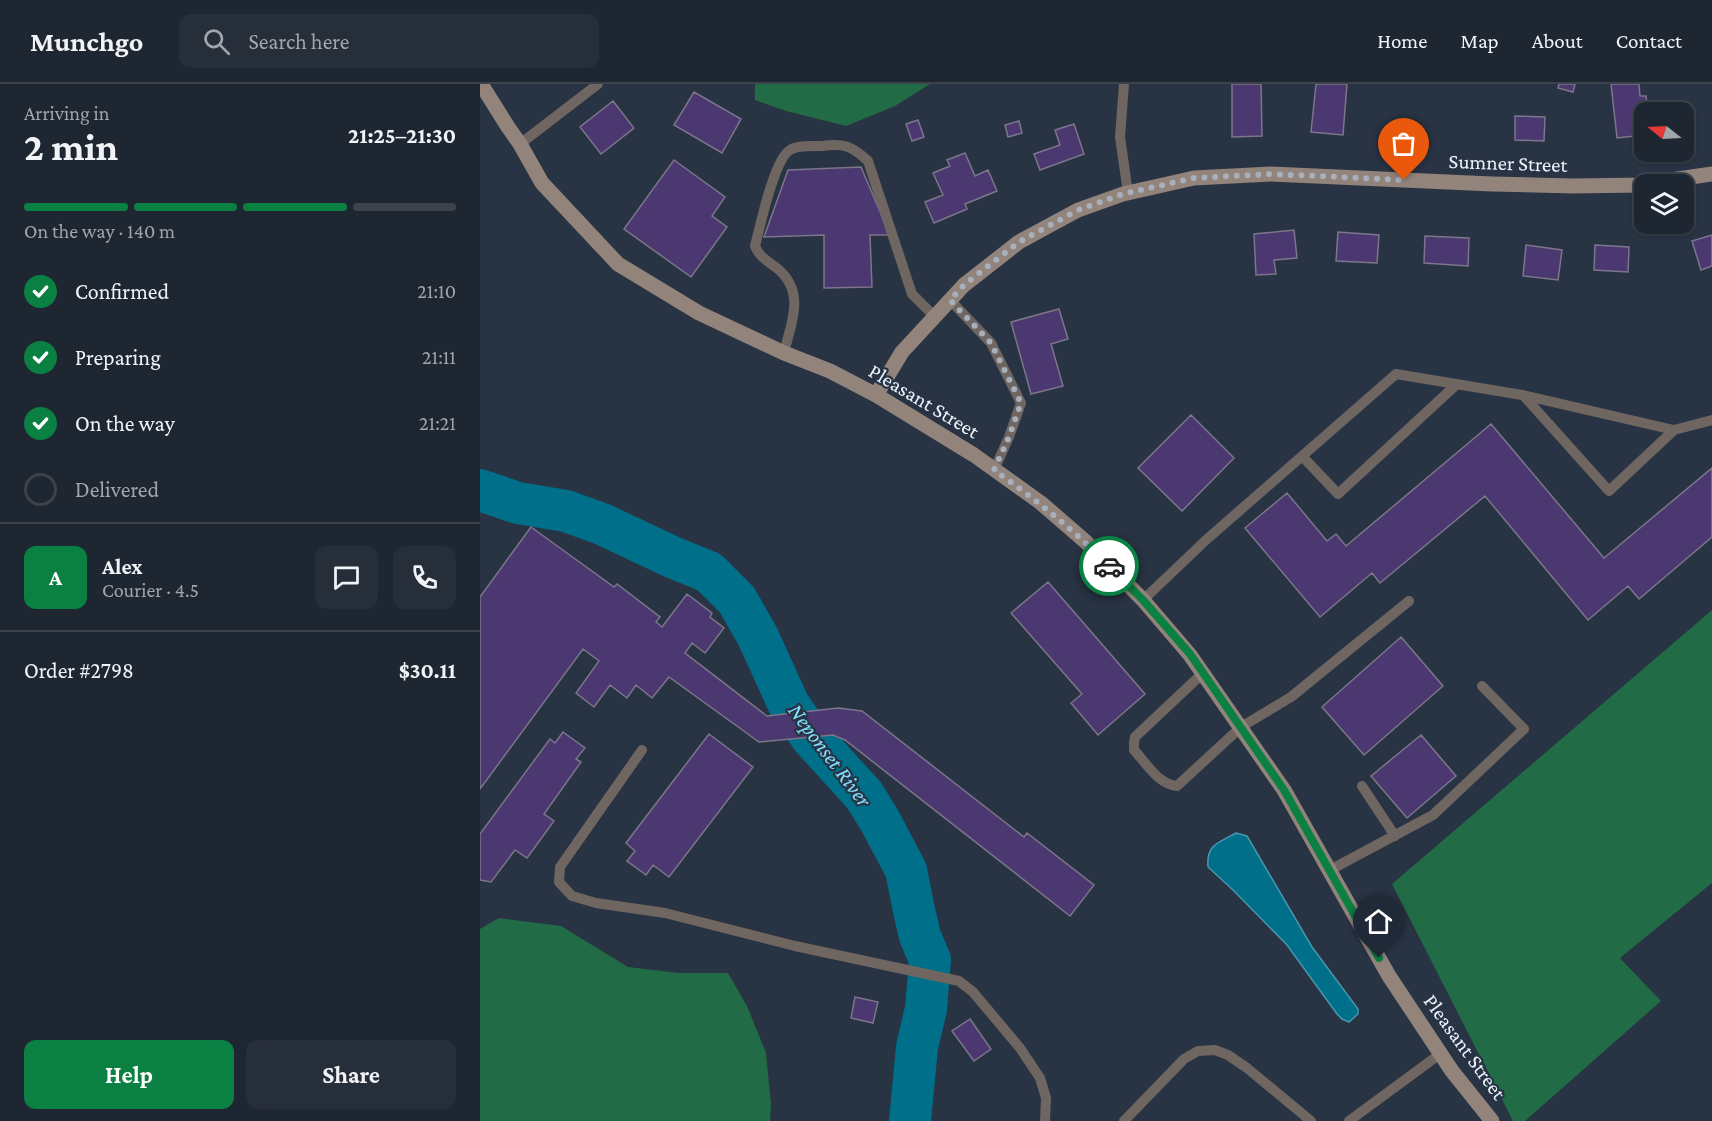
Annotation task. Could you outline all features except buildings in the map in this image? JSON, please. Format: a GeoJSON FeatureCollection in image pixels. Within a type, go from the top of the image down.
{"type":"FeatureCollection","features":[{"type":"Feature","properties":{"kind":"street","name":"Pleasant Street"},"geometry":{"type":"LineString","coordinates":[[481,84],[542,183],[618,264],[699,313],[784,353],[831,371],[876,395],[975,455],[1041,503],[1086,542],[1143,600],[1190,654],[1284,790],[1389,976],[1452,1071],[1492,1121]]}},
{"type":"Feature","properties":{"kind":"street","name":"Sumner Street"},"geometry":{"type":"LineString","coordinates":[[876,395],[902,352],[964,285],[1019,242],[1078,210],[1128,193],[1194,178],[1271,174],[1492,184],[1573,186],[1634,184]]}},
{"type":"Feature","properties":{"kind":"street","name":"Sumner Street"},"geometry":{"type":"LineString","coordinates":[[1694,177],[1712,174]]}},
{"type":"Feature","properties":{"kind":"lane"},"geometry":{"type":"LineString","coordinates":[[520,144],[598,84]]}},
{"type":"Feature","properties":{"kind":"lane"},"geometry":{"type":"LineString","coordinates":[[1124,84],[1120,137],[1128,193]]}},
{"type":"Feature","properties":{"kind":"lane"},"geometry":{"type":"LineString","coordinates":[[784,353],[795,307],[794,293],[787,279],[758,254],[755,246],[777,166],[792,148],[836,144],[849,146],[868,161],[912,294],[935,316]]}},
{"type":"Feature","properties":{"kind":"lane"},"geometry":{"type":"LineString","coordinates":[[950,300],[991,343],[1021,403],[994,470]]}},
{"type":"Feature","properties":{"kind":"lane"},"geometry":{"type":"LineString","coordinates":[[1143,600],[1206,540],[1396,374],[1522,395],[1674,430],[1712,420]]}},
{"type":"Feature","properties":{"kind":"lane"},"geometry":{"type":"LineString","coordinates":[[1302,456],[1338,494],[1457,384]]}},
{"type":"Feature","properties":{"kind":"lane"},"geometry":{"type":"LineString","coordinates":[[1522,395],[1609,491],[1674,430]]}},
{"type":"Feature","properties":{"kind":"lane"},"geometry":{"type":"LineString","coordinates":[[1203,673],[1136,737],[1134,743],[1134,750],[1162,782],[1169,785],[1177,786],[1241,727],[1291,697],[1409,601]]}},
{"type":"Feature","properties":{"kind":"lane"},"geometry":{"type":"LineString","coordinates":[[1330,870],[1433,816],[1524,729],[1482,687]]}},
{"type":"Feature","properties":{"kind":"lane"},"geometry":{"type":"LineString","coordinates":[[642,750],[560,867],[559,882],[572,896],[596,903],[665,913],[795,946],[959,981],[974,992],[1020,1048],[1040,1078],[1046,1098],[1045,1121]]}},
{"type":"Feature","properties":{"kind":"lane"},"geometry":{"type":"LineString","coordinates":[[1362,786],[1395,836]]}},
{"type":"Feature","properties":{"kind":"lane"},"geometry":{"type":"LineString","coordinates":[[1124,1121],[1184,1059],[1198,1051],[1215,1050],[1228,1055],[1247,1068],[1311,1121]]}},
{"type":"Feature","properties":{"kind":"lane"},"geometry":{"type":"LineString","coordinates":[[1349,1121],[1440,1054]]}},
{"type":"Feature","properties":{"kind":"green space"},"geometry":{"type":"Polygon","coordinates":[[[755,84],[930,84],[895,106],[846,126],[786,111],[755,100],[755,84]]]}},
{"type":"Feature","properties":{"kind":"green space"},"geometry":{"type":"Polygon","coordinates":[[[1712,610],[1712,883],[1620,958],[1661,1001],[1525,1121],[1513,1121],[1392,884],[1712,610]]]}},
{"type":"Feature","properties":{"kind":"green space"},"geometry":{"type":"Polygon","coordinates":[[[499,918],[561,926],[628,967],[679,973],[728,973],[747,1006],[766,1053],[771,1105],[770,1121],[480,1121],[480,929],[499,918]]]}},
{"type":"Feature","properties":{"kind":"water"},"geometry":{"type":"Polygon","coordinates":[[[1236,833],[1247,836],[1312,947],[1358,1009],[1358,1014],[1349,1022],[1337,1014],[1287,945],[1208,867],[1211,849],[1236,833]]]}},
{"type":"Feature","properties":{"kind":"waterway","name":"Neponset River"},"geometry":{"type":"LineString","coordinates":[[480,490],[518,503],[566,511],[602,524],[709,572],[737,600],[758,637],[789,705],[812,738],[864,795],[906,870],[920,936],[930,960],[926,1009],[917,1047],[910,1121]]}},
{"type":"Feature","properties":{"kind":"way so far"},"geometry":{"type":"LineString","coordinates":[[1109,566],[1086,542],[1041,503],[994,470],[1021,403],[991,343],[950,300],[964,285],[1019,242],[1078,210],[1123,194],[1194,178],[1271,174],[1404,180]]}},
{"type":"Feature","properties":{"kind":"route"},"geometry":{"type":"LineString","coordinates":[[1109,566],[1143,600],[1190,654],[1284,790],[1379,958]]}}]}
